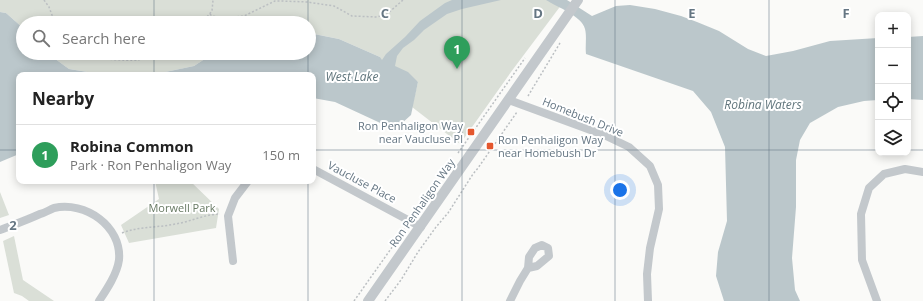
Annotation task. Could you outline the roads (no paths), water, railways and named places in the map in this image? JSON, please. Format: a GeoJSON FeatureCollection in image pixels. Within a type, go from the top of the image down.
{"type":"FeatureCollection","features":[{"type":"Feature","properties":{"kind":"street","name":"Ron Penhaligon Way"},"geometry":{"type":"LineString","coordinates":[[368,301],[578,0]]}},
{"type":"Feature","properties":{"kind":"street","name":"Homebush Drive"},"geometry":{"type":"LineString","coordinates":[[509,100],[604,135],[629,147],[650,166],[658,185],[659,209],[650,248],[647,274],[648,301]]}},
{"type":"Feature","properties":{"kind":"street"},"geometry":{"type":"LineString","coordinates":[[877,301],[862,260],[861,214],[869,188],[884,174],[905,169],[923,172]]}},
{"type":"Feature","properties":{"kind":"street","name":"Vaucluse Place"},"geometry":{"type":"LineString","coordinates":[[316,171],[421,227]]}},
{"type":"Feature","properties":{"kind":"street"},"geometry":{"type":"LineString","coordinates":[[233,261],[228,216],[236,198],[246,184]]}},
{"type":"Feature","properties":{"kind":"street"},"geometry":{"type":"LineString","coordinates":[[0,230],[54,208],[71,207],[88,211],[103,221],[115,236],[119,254],[117,268],[99,301]]}},
{"type":"Feature","properties":{"kind":"street"},"geometry":{"type":"LineString","coordinates":[[510,301],[528,268]]}},
{"type":"Feature","properties":{"kind":"water","name":"West Lake"},"geometry":{"type":"Polygon","coordinates":[[[452,0],[501,0],[447,14],[424,30],[403,48],[397,56],[395,66],[408,72],[418,82],[411,115],[401,124],[389,127],[335,102],[316,99],[316,72],[165,72],[194,66],[203,60],[316,60],[316,34],[339,39],[380,57],[382,60],[386,54],[420,21],[445,3],[452,0]]]}},
{"type":"Feature","properties":{"kind":"water","name":"Robina Waters"},"geometry":{"type":"Polygon","coordinates":[[[546,0],[567,0],[592,16],[616,6],[630,5],[655,9],[681,16],[719,31],[748,49],[766,56],[793,51],[830,41],[875,38],[875,100],[864,101],[838,107],[810,123],[800,140],[796,160],[796,207],[792,258],[795,290],[800,301],[724,301],[716,276],[718,252],[727,221],[725,147],[711,112],[693,91],[586,54],[586,32],[583,24],[568,12],[546,0]]]}},
{"type":"Feature","properties":{"kind":"water"},"geometry":{"type":"Polygon","coordinates":[[[0,12],[6,13],[16,22],[16,60],[57,60],[69,69],[88,72],[16,72],[16,155],[0,162],[0,12]]]}},
{"type":"Feature","properties":{"kind":"water"},"geometry":{"type":"Polygon","coordinates":[[[923,36],[923,100],[911,99],[911,37],[923,36]]]}},
{"type":"Feature","properties":{"kind":"place","name":"Robina Common"},"geometry":{"type":"Point","coordinates":[457,69]}},
{"type":"Feature","properties":{"kind":"place","name":"Ron Penhaligon Way near Vaucluse Pl"},"geometry":{"type":"Point","coordinates":[471,132]}},
{"type":"Feature","properties":{"kind":"place","name":"Ron Penhaligon Way near Homebush Dr"},"geometry":{"type":"Point","coordinates":[490,146]}},
{"type":"Feature","properties":{"kind":"park label","name":"Morwell Park"},"geometry":{"type":"Point","coordinates":[182,208]}}]}
